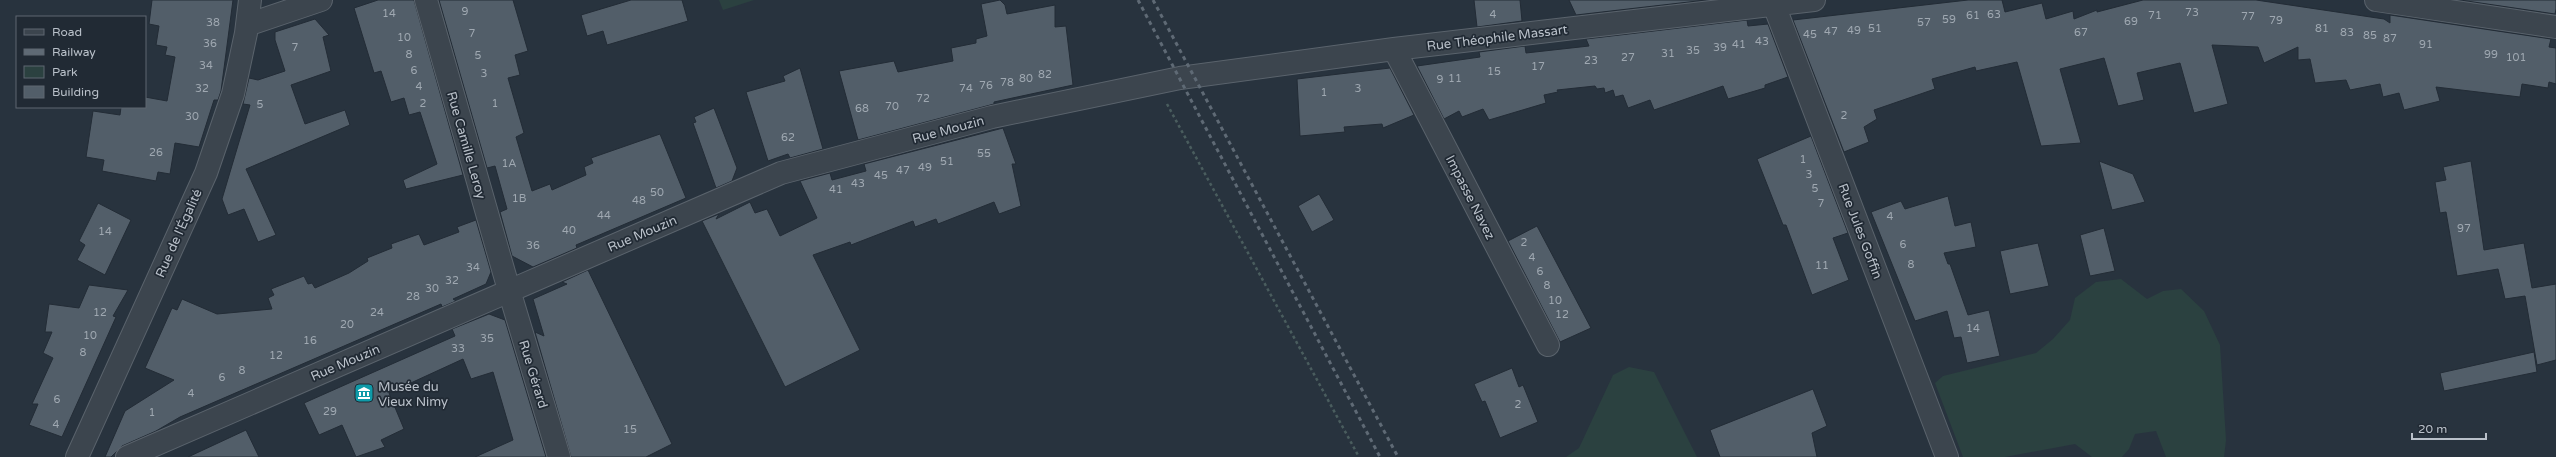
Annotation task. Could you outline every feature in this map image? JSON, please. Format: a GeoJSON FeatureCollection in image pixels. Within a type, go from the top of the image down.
{"type":"FeatureCollection","features":[{"type":"Feature","properties":{"kind":"street","name":"Rue de l'Égalité"},"geometry":{"type":"LineString","coordinates":[[77,457],[206,173],[233,94],[247,25],[250,0]]}},
{"type":"Feature","properties":{"kind":"street"},"geometry":{"type":"LineString","coordinates":[[247,25],[321,0]]}},
{"type":"Feature","properties":{"kind":"street","name":"Rue Camille Leroy"},"geometry":{"type":"LineString","coordinates":[[426,0],[508,290]]}},
{"type":"Feature","properties":{"kind":"street","name":"Rue Théophile Massart"},"geometry":{"type":"LineString","coordinates":[[1180,78],[1394,49],[1814,0]]}},
{"type":"Feature","properties":{"kind":"street"},"geometry":{"type":"LineString","coordinates":[[2376,0],[2556,27]]}},
{"type":"Feature","properties":{"kind":"street","name":"Rue Jules Goffin"},"geometry":{"type":"LineString","coordinates":[[1774,5],[1947,457]]}},
{"type":"Feature","properties":{"kind":"street","name":"Impasse Navez"},"geometry":{"type":"LineString","coordinates":[[1394,49],[1548,345]]}},
{"type":"Feature","properties":{"kind":"street","name":"Rue Mouzin"},"geometry":{"type":"LineString","coordinates":[[127,457],[508,290],[781,173],[992,117],[1180,78]]}},
{"type":"Feature","properties":{"kind":"street","name":"Rue Gérard"},"geometry":{"type":"LineString","coordinates":[[508,290],[559,457]]}},
{"type":"Feature","properties":{"kind":"path"},"geometry":{"type":"LineString","coordinates":[[1155,83],[1359,457]]}},
{"type":"Feature","properties":{"kind":"green space"},"geometry":{"type":"Polygon","coordinates":[[[719,0],[754,0],[723,10],[719,0]]]}},
{"type":"Feature","properties":{"kind":"green space"},"geometry":{"type":"Polygon","coordinates":[[[2121,279],[2147,299],[2163,291],[2181,289],[2204,311],[2220,345],[2226,440],[2224,457],[2166,457],[2156,431],[2135,434],[2129,449],[2122,457],[2092,457],[2075,444],[2005,457],[1963,457],[1935,383],[1943,376],[2036,353],[2053,339],[2070,320],[2075,298],[2096,282],[2121,279]]]}},
{"type":"Feature","properties":{"kind":"green space"},"geometry":{"type":"Polygon","coordinates":[[[1629,367],[1654,372],[1697,457],[1566,457],[1579,448],[1613,375],[1629,367]]]}},
{"type":"Feature","properties":{"kind":"building"},"geometry":{"type":"Polygon","coordinates":[[[152,0],[233,0],[221,91],[218,100],[214,100],[199,147],[175,143],[170,174],[158,172],[156,181],[102,171],[104,160],[86,157],[93,111],[120,115],[121,108],[146,108],[146,97],[167,101],[175,57],[165,55],[167,47],[156,45],[159,26],[149,24],[152,0]]]}},
{"type":"Feature","properties":{"kind":"building"},"geometry":{"type":"Polygon","coordinates":[[[378,0],[414,0],[463,175],[406,189],[403,180],[437,164],[420,112],[409,115],[404,98],[391,102],[381,71],[374,73],[354,8],[378,0]]]}},
{"type":"Feature","properties":{"kind":"building"},"geometry":{"type":"Polygon","coordinates":[[[439,0],[513,0],[528,51],[515,55],[520,75],[508,78],[524,133],[516,137],[532,191],[550,184],[552,190],[586,175],[584,167],[593,163],[591,158],[660,134],[686,198],[576,245],[577,248],[533,267],[512,256],[500,212],[507,209],[495,166],[487,168],[439,0]]]}},
{"type":"Feature","properties":{"kind":"building"},"geometry":{"type":"Polygon","coordinates":[[[631,0],[682,0],[688,21],[607,45],[603,31],[587,36],[581,15],[631,0]]]}},
{"type":"Feature","properties":{"kind":"building"},"geometry":{"type":"Polygon","coordinates":[[[1000,0],[1005,5],[1007,14],[1055,5],[1055,27],[1066,26],[1073,85],[994,102],[994,104],[858,140],[839,71],[894,61],[898,72],[953,61],[951,48],[976,43],[976,39],[987,36],[981,4],[1000,0]]]}},
{"type":"Feature","properties":{"kind":"building"},"geometry":{"type":"Polygon","coordinates":[[[1474,0],[1520,0],[1522,21],[1477,27],[1474,0]]]}},
{"type":"Feature","properties":{"kind":"building"},"geometry":{"type":"Polygon","coordinates":[[[1569,0],[1706,0],[1576,15],[1569,0]]]}},
{"type":"Feature","properties":{"kind":"building"},"geometry":{"type":"Polygon","coordinates":[[[1968,0],[2002,0],[2005,12],[2042,3],[2046,19],[2073,11],[2074,19],[2097,10],[2097,12],[2143,0],[2256,0],[2384,19],[2390,23],[2390,15],[2551,39],[2549,47],[2556,48],[2556,84],[2549,82],[2548,88],[2522,84],[2520,97],[2436,87],[2440,101],[2404,110],[2399,93],[2383,97],[2380,84],[2350,90],[2346,80],[2315,83],[2310,59],[2298,60],[2298,47],[2264,63],[2258,47],[2212,45],[2228,104],[2194,113],[2180,63],[2137,73],[2144,100],[2118,106],[2104,58],[2060,69],[2081,143],[2041,146],[2017,62],[1976,71],[1975,67],[1932,79],[1935,89],[1874,110],[1877,119],[1864,127],[1869,142],[1844,152],[1793,20],[1968,0]]]}},
{"type":"Feature","properties":{"kind":"building"},"geometry":{"type":"Polygon","coordinates":[[[2460,0],[2556,0],[2556,9],[2555,14],[2460,0]]]}},
{"type":"Feature","properties":{"kind":"building"},"geometry":{"type":"Polygon","coordinates":[[[315,19],[329,35],[323,37],[331,71],[291,85],[305,124],[345,110],[350,125],[246,169],[276,235],[258,242],[244,209],[228,215],[222,199],[250,105],[243,104],[249,78],[258,80],[285,71],[275,40],[275,32],[315,19]]]}},
{"type":"Feature","properties":{"kind":"building"},"geometry":{"type":"Polygon","coordinates":[[[1747,20],[1748,26],[1768,24],[1788,77],[1765,85],[1765,88],[1728,99],[1723,86],[1654,110],[1650,100],[1628,108],[1623,95],[1615,97],[1613,90],[1605,93],[1604,88],[1597,89],[1595,86],[1557,90],[1558,92],[1544,95],[1546,103],[1489,120],[1483,109],[1462,117],[1459,111],[1444,119],[1417,66],[1480,57],[1479,52],[1525,46],[1526,53],[1589,46],[1586,39],[1747,20]]]}},
{"type":"Feature","properties":{"kind":"building"},"geometry":{"type":"Polygon","coordinates":[[[800,68],[823,149],[790,158],[788,154],[768,161],[746,92],[785,81],[783,76],[800,68]]]}},
{"type":"Feature","properties":{"kind":"building"},"geometry":{"type":"Polygon","coordinates":[[[1390,68],[1414,115],[1383,128],[1382,124],[1344,127],[1345,132],[1300,136],[1297,79],[1390,68]]]}},
{"type":"Feature","properties":{"kind":"building"},"geometry":{"type":"Polygon","coordinates":[[[714,108],[737,168],[732,181],[716,188],[693,123],[696,122],[694,117],[714,108]]]}},
{"type":"Feature","properties":{"kind":"building"},"geometry":{"type":"Polygon","coordinates":[[[1003,128],[1016,164],[1012,164],[1021,206],[999,214],[994,202],[938,224],[936,219],[915,227],[913,221],[851,245],[850,242],[813,255],[860,350],[785,387],[702,221],[719,214],[716,219],[750,202],[755,213],[767,209],[780,236],[817,218],[800,181],[830,173],[832,180],[866,171],[864,164],[1003,128]]]}},
{"type":"Feature","properties":{"kind":"building"},"geometry":{"type":"Polygon","coordinates":[[[1811,136],[1848,233],[1833,238],[1849,280],[1812,295],[1786,225],[1783,225],[1757,159],[1811,136]]]}},
{"type":"Feature","properties":{"kind":"building"},"geometry":{"type":"Polygon","coordinates":[[[2099,161],[2133,174],[2145,202],[2112,210],[2099,161]]]}},
{"type":"Feature","properties":{"kind":"building"},"geometry":{"type":"Polygon","coordinates":[[[2471,161],[2484,250],[2524,243],[2532,288],[2556,284],[2556,360],[2537,365],[2525,296],[2505,299],[2498,269],[2457,276],[2446,212],[2440,213],[2435,182],[2446,180],[2443,167],[2471,161]]]}},
{"type":"Feature","properties":{"kind":"building"},"geometry":{"type":"Polygon","coordinates":[[[1319,194],[1334,220],[1312,232],[1298,206],[1319,194]]]}},
{"type":"Feature","properties":{"kind":"building"},"geometry":{"type":"Polygon","coordinates":[[[1948,196],[1955,226],[1971,222],[1976,247],[1944,253],[1948,264],[1950,264],[1968,315],[1989,310],[2000,356],[1967,363],[1961,337],[1954,338],[1947,311],[1915,321],[1871,212],[1901,201],[1905,209],[1948,196]]]}},
{"type":"Feature","properties":{"kind":"building"},"geometry":{"type":"Polygon","coordinates":[[[98,203],[131,220],[105,275],[77,260],[85,245],[79,241],[98,203]]]}},
{"type":"Feature","properties":{"kind":"building"},"geometry":{"type":"Polygon","coordinates":[[[476,220],[491,272],[486,284],[453,299],[456,301],[442,307],[441,304],[180,417],[156,431],[122,446],[111,457],[105,457],[125,411],[174,380],[145,368],[172,308],[177,310],[182,299],[217,314],[272,309],[268,298],[274,295],[271,289],[304,276],[308,284],[312,283],[315,288],[349,273],[368,261],[367,258],[392,248],[391,244],[419,234],[424,245],[459,232],[457,227],[476,220]]]}},
{"type":"Feature","properties":{"kind":"building"},"geometry":{"type":"Polygon","coordinates":[[[1537,226],[1591,328],[1560,342],[1508,241],[1537,226]]]}},
{"type":"Feature","properties":{"kind":"building"},"geometry":{"type":"Polygon","coordinates":[[[2104,228],[2115,271],[2090,276],[2080,235],[2104,228]]]}},
{"type":"Feature","properties":{"kind":"building"},"geometry":{"type":"Polygon","coordinates":[[[2038,243],[2049,286],[2010,294],[2000,251],[2038,243]]]}},
{"type":"Feature","properties":{"kind":"building"},"geometry":{"type":"Polygon","coordinates":[[[588,270],[672,444],[646,457],[571,457],[535,332],[544,336],[533,299],[567,284],[562,282],[588,270]]]}},
{"type":"Feature","properties":{"kind":"building"},"geometry":{"type":"Polygon","coordinates":[[[89,285],[128,290],[113,316],[116,317],[62,437],[29,425],[38,404],[32,404],[53,358],[43,353],[52,332],[45,332],[49,304],[79,308],[89,285]]]}},
{"type":"Feature","properties":{"kind":"building"},"geometry":{"type":"Polygon","coordinates":[[[489,314],[505,320],[546,457],[475,457],[513,440],[493,372],[471,379],[463,359],[389,393],[404,429],[381,440],[385,447],[356,457],[342,425],[319,435],[304,403],[455,336],[452,329],[489,314]]]}},
{"type":"Feature","properties":{"kind":"building"},"geometry":{"type":"Polygon","coordinates":[[[2534,352],[2537,372],[2444,391],[2440,373],[2534,352]]]}},
{"type":"Feature","properties":{"kind":"building"},"geometry":{"type":"Polygon","coordinates":[[[1512,368],[1519,387],[1523,385],[1538,422],[1500,438],[1485,401],[1482,402],[1474,384],[1512,368]]]}},
{"type":"Feature","properties":{"kind":"building"},"geometry":{"type":"Polygon","coordinates":[[[1813,389],[1827,426],[1812,433],[1817,457],[1720,457],[1710,430],[1813,389]]]}},
{"type":"Feature","properties":{"kind":"building"},"geometry":{"type":"Polygon","coordinates":[[[246,430],[259,457],[188,457],[246,430]]]}},
{"type":"Feature","properties":{"kind":"railway"},"geometry":{"type":"LineString","coordinates":[[1138,0],[1380,457]]}},
{"type":"Feature","properties":{"kind":"railway"},"geometry":{"type":"LineString","coordinates":[[1153,0],[1398,457]]}},
{"type":"Feature","properties":{"kind":"place","name":"Musée du Vieux Nimy"},"geometry":{"type":"Point","coordinates":[364,393]}}]}
